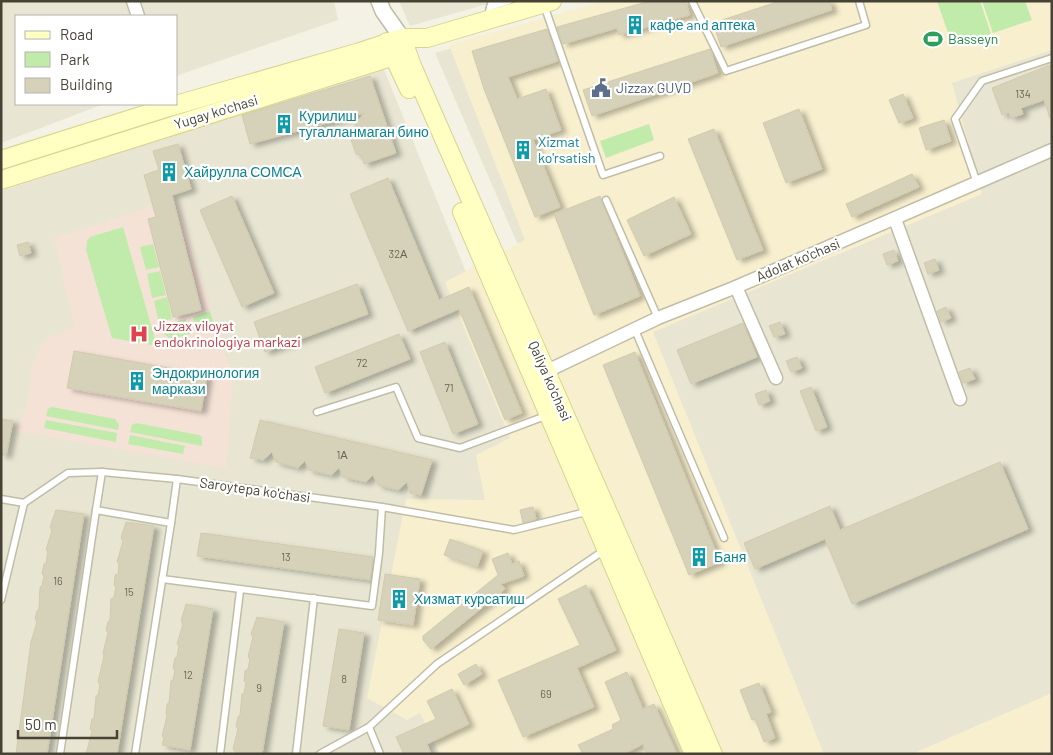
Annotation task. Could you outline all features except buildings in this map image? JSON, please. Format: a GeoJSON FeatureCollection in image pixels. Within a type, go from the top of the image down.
{"type":"FeatureCollection","features":[{"type":"Feature","properties":{"kind":"main road","name":"Yugay ko'chasi"},"geometry":{"type":"LineString","coordinates":[[1,180],[427,38],[489,10],[548,2]]}},
{"type":"Feature","properties":{"kind":"main road","name":"Yugay ko'chasi"},"geometry":{"type":"LineString","coordinates":[[178,102],[360,52],[397,47]]}},
{"type":"Feature","properties":{"kind":"main road","name":"Qaliya ko'chasi"},"geometry":{"type":"LineString","coordinates":[[397,47],[416,75],[545,372],[599,509],[607,549],[694,754]]}},
{"type":"Feature","properties":{"kind":"main road","name":"Qaliya ko'chasi"},"geometry":{"type":"LineString","coordinates":[[397,47],[402,71],[549,414],[599,509],[713,754]]}},
{"type":"Feature","properties":{"kind":"main road","name":"Yugay ko'chasi"},"geometry":{"type":"LineString","coordinates":[[1,160],[168,105]]}},
{"type":"Feature","properties":{"kind":"street"},"geometry":{"type":"LineString","coordinates":[[133,1],[138,15]]}},
{"type":"Feature","properties":{"kind":"street","name":"Qaliya ko'chasi"},"geometry":{"type":"LineString","coordinates":[[381,6],[397,47]]}},
{"type":"Feature","properties":{"kind":"street","name":"Adolat ko'chasi"},"geometry":{"type":"LineString","coordinates":[[545,372],[658,318],[736,287],[1052,150]]}},
{"type":"Feature","properties":{"kind":"street"},"geometry":{"type":"LineString","coordinates":[[895,219],[960,398]]}},
{"type":"Feature","properties":{"kind":"street"},"geometry":{"type":"LineString","coordinates":[[736,287],[776,378]]}},
{"type":"Feature","properties":{"kind":"lane"},"geometry":{"type":"LineString","coordinates":[[489,10],[509,1]]}},
{"type":"Feature","properties":{"kind":"lane"},"geometry":{"type":"LineString","coordinates":[[692,1],[726,71],[866,25],[859,1]]}},
{"type":"Feature","properties":{"kind":"lane"},"geometry":{"type":"LineString","coordinates":[[548,2],[603,175],[660,156]]}},
{"type":"Feature","properties":{"kind":"lane"},"geometry":{"type":"LineString","coordinates":[[977,183],[956,119],[982,81],[1052,58]]}},
{"type":"Feature","properties":{"kind":"lane"},"geometry":{"type":"LineString","coordinates":[[606,200],[658,318]]}},
{"type":"Feature","properties":{"kind":"lane"},"geometry":{"type":"LineString","coordinates":[[635,330],[724,538]]}},
{"type":"Feature","properties":{"kind":"lane"},"geometry":{"type":"LineString","coordinates":[[316,412],[396,387],[418,438],[460,448],[549,414]]}},
{"type":"Feature","properties":{"kind":"lane"},"geometry":{"type":"LineString","coordinates":[[60,754],[102,472]]}},
{"type":"Feature","properties":{"kind":"lane","name":"Saroytepa ko'chasi"},"geometry":{"type":"LineString","coordinates":[[24,503],[68,473],[102,472],[177,479],[382,507],[514,530],[599,509]]}},
{"type":"Feature","properties":{"kind":"lane"},"geometry":{"type":"LineString","coordinates":[[135,754],[177,479]]}},
{"type":"Feature","properties":{"kind":"lane"},"geometry":{"type":"LineString","coordinates":[[1,499],[24,503],[1,600]]}},
{"type":"Feature","properties":{"kind":"lane"},"geometry":{"type":"LineString","coordinates":[[162,579],[240,591],[372,606],[379,553],[382,507]]}},
{"type":"Feature","properties":{"kind":"lane"},"geometry":{"type":"LineString","coordinates":[[96,510],[171,523]]}},
{"type":"Feature","properties":{"kind":"lane"},"geometry":{"type":"LineString","coordinates":[[320,754],[369,727],[437,664],[607,549]]}},
{"type":"Feature","properties":{"kind":"lane"},"geometry":{"type":"LineString","coordinates":[[220,754],[240,591]]}},
{"type":"Feature","properties":{"kind":"lane"},"geometry":{"type":"LineString","coordinates":[[296,754],[314,598]]}},
{"type":"Feature","properties":{"kind":"lane"},"geometry":{"type":"LineString","coordinates":[[369,727],[380,754]]}},
{"type":"Feature","properties":{"kind":"shaded area"},"geometry":{"type":"Polygon","coordinates":[[[1,1],[334,1],[338,20],[178,75],[178,15],[15,15],[15,105],[101,105],[1,143],[1,1]]]}},
{"type":"Feature","properties":{"kind":"shaded area"},"geometry":{"type":"Polygon","coordinates":[[[399,1],[498,1],[410,26],[399,1]]]}},
{"type":"Feature","properties":{"kind":"shaded area"},"geometry":{"type":"Polygon","coordinates":[[[603,1],[1052,1],[1052,50],[952,83],[982,194],[653,332],[824,754],[440,754],[420,713],[407,720],[367,698],[406,499],[485,500],[476,455],[510,438],[445,282],[525,240],[449,45],[603,1]]]}},
{"type":"Feature","properties":{"kind":"shaded area"},"geometry":{"type":"Polygon","coordinates":[[[610,1],[1052,1],[1052,754],[738,754],[435,53],[610,1]]]}},
{"type":"Feature","properties":{"kind":"shaded area"},"geometry":{"type":"Polygon","coordinates":[[[383,67],[661,754],[1,754],[1,191],[383,67]]]}},
{"type":"Feature","properties":{"kind":"shaded area","name":"Jizzax viloyat endokrinologiya markazi"},"geometry":{"type":"Polygon","coordinates":[[[176,199],[233,378],[226,468],[15,431],[26,409],[32,365],[44,340],[75,327],[54,238],[176,199]]]}},
{"type":"Feature","properties":{"kind":"shaded area"},"geometry":{"type":"Polygon","coordinates":[[[1052,693],[1052,754],[912,754],[1052,693]]]}},
{"type":"Feature","properties":{"kind":"green space"},"geometry":{"type":"Polygon","coordinates":[[[937,1],[980,1],[991,34],[953,47],[937,1]]]}},
{"type":"Feature","properties":{"kind":"green space"},"geometry":{"type":"Polygon","coordinates":[[[982,1],[1025,1],[1032,20],[993,33],[982,1]]]}},
{"type":"Feature","properties":{"kind":"green space"},"geometry":{"type":"Polygon","coordinates":[[[649,124],[654,140],[606,158],[600,141],[649,124]]]}},
{"type":"Feature","properties":{"kind":"green space"},"geometry":{"type":"Polygon","coordinates":[[[123,227],[157,346],[112,338],[86,250],[87,241],[90,237],[123,227]]]}},
{"type":"Feature","properties":{"kind":"green space"},"geometry":{"type":"Polygon","coordinates":[[[153,244],[159,267],[146,270],[140,247],[153,244]]]}},
{"type":"Feature","properties":{"kind":"green space"},"geometry":{"type":"Polygon","coordinates":[[[160,271],[166,295],[152,298],[147,274],[160,271]]]}},
{"type":"Feature","properties":{"kind":"green space"},"geometry":{"type":"Polygon","coordinates":[[[167,297],[172,319],[162,321],[158,319],[154,301],[167,297]]]}},
{"type":"Feature","properties":{"kind":"green space"},"geometry":{"type":"Polygon","coordinates":[[[210,311],[215,326],[197,331],[193,317],[210,311]]]}},
{"type":"Feature","properties":{"kind":"green space"},"geometry":{"type":"Polygon","coordinates":[[[186,319],[190,334],[172,339],[165,335],[162,326],[186,319]]]}},
{"type":"Feature","properties":{"kind":"green space"},"geometry":{"type":"Polygon","coordinates":[[[52,407],[115,419],[119,425],[118,430],[46,416],[48,409],[52,407]]]}},
{"type":"Feature","properties":{"kind":"green space"},"geometry":{"type":"Polygon","coordinates":[[[46,420],[117,433],[116,442],[44,428],[46,420]]]}},
{"type":"Feature","properties":{"kind":"green space"},"geometry":{"type":"Polygon","coordinates":[[[136,423],[199,435],[202,437],[202,446],[130,432],[132,425],[136,423]]]}},
{"type":"Feature","properties":{"kind":"green space"},"geometry":{"type":"Polygon","coordinates":[[[130,435],[185,446],[183,454],[128,444],[130,435]]]}},
{"type":"Feature","properties":{"kind":"place","name":"кафе and аптека"},"geometry":{"type":"Point","coordinates":[635,25]}},
{"type":"Feature","properties":{"kind":"place","name":"Basseyn"},"geometry":{"type":"Point","coordinates":[933,39]}},
{"type":"Feature","properties":{"kind":"place","name":"Jizzax GUVD"},"geometry":{"type":"Point","coordinates":[601,88]}},
{"type":"Feature","properties":{"kind":"place","name":"Курилиш тугалланмаган бино"},"geometry":{"type":"Point","coordinates":[284,124]}},
{"type":"Feature","properties":{"kind":"place","name":"Xizmat ko'rsatish"},"geometry":{"type":"Point","coordinates":[523,150]}},
{"type":"Feature","properties":{"kind":"place","name":"Хайрулла СОМСА"},"geometry":{"type":"Point","coordinates":[169,172]}},
{"type":"Feature","properties":{"kind":"place","name":"Jizzax viloyat endokrinologiya markazi"},"geometry":{"type":"Point","coordinates":[139,334]}},
{"type":"Feature","properties":{"kind":"place","name":"Эндокринология маркази"},"geometry":{"type":"Point","coordinates":[137,381]}},
{"type":"Feature","properties":{"kind":"place","name":"Баня"},"geometry":{"type":"Point","coordinates":[699,557]}},
{"type":"Feature","properties":{"kind":"place","name":"Хизмат курсатиш"},"geometry":{"type":"Point","coordinates":[399,599]}}]}
